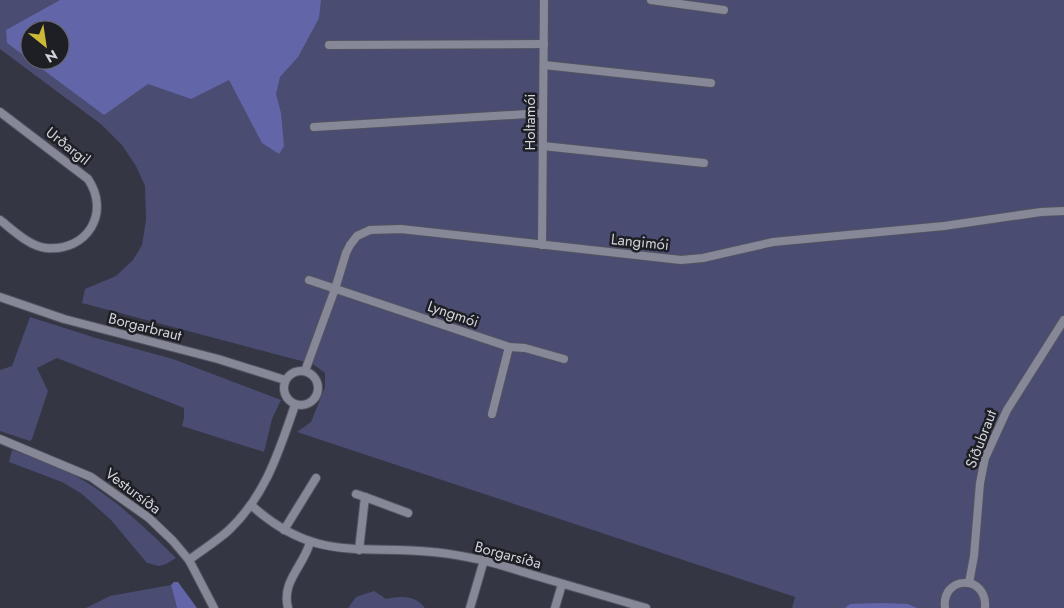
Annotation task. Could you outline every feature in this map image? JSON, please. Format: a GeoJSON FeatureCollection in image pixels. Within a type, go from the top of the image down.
{"type":"FeatureCollection","features":[{"type":"Feature","properties":{"kind":"street","name":"Holtamói"},"geometry":{"type":"LineString","coordinates":[[542,245],[544,0]]}},
{"type":"Feature","properties":{"kind":"street"},"geometry":{"type":"LineString","coordinates":[[651,0],[724,10]]}},
{"type":"Feature","properties":{"kind":"street"},"geometry":{"type":"LineString","coordinates":[[329,45],[544,44]]}},
{"type":"Feature","properties":{"kind":"street"},"geometry":{"type":"LineString","coordinates":[[544,65],[712,83]]}},
{"type":"Feature","properties":{"kind":"street","name":"Urðargil"},"geometry":{"type":"LineString","coordinates":[[0,112],[88,179],[97,198],[94,223],[88,233],[74,243],[60,248],[45,248],[32,243],[0,220]]}},
{"type":"Feature","properties":{"kind":"street"},"geometry":{"type":"LineString","coordinates":[[314,127],[544,113]]}},
{"type":"Feature","properties":{"kind":"street"},"geometry":{"type":"LineString","coordinates":[[543,146],[704,163]]}},
{"type":"Feature","properties":{"kind":"street","name":"Langimói"},"geometry":{"type":"LineString","coordinates":[[305,371],[350,245],[358,236],[370,230],[401,229],[681,260],[703,258],[773,242],[944,226],[1041,212],[1064,211]]}},
{"type":"Feature","properties":{"kind":"street","name":"Lyngmói"},"geometry":{"type":"LineString","coordinates":[[309,280],[509,347],[525,348],[564,359]]}},
{"type":"Feature","properties":{"kind":"street","name":"Borgarbraut"},"geometry":{"type":"LineString","coordinates":[[0,297],[64,319],[285,380]]}},
{"type":"Feature","properties":{"kind":"street","name":"Síðubraut"},"geometry":{"type":"LineString","coordinates":[[970,583],[980,482],[985,458],[1006,410],[1064,320]]}},
{"type":"Feature","properties":{"kind":"street"},"geometry":{"type":"LineString","coordinates":[[492,414],[509,347]]}},
{"type":"Feature","properties":{"kind":"street"},"geometry":{"type":"LineString","coordinates":[[305,371],[310,373],[317,382],[318,393],[312,402],[307,405],[295,405],[286,398],[284,392],[285,380],[293,372],[305,371]]}},
{"type":"Feature","properties":{"kind":"street"},"geometry":{"type":"LineString","coordinates":[[189,560],[229,530],[251,505],[266,481],[295,405]]}},
{"type":"Feature","properties":{"kind":"street","name":"Vestursíða"},"geometry":{"type":"LineString","coordinates":[[0,439],[91,477],[149,518],[173,541],[189,560],[214,608]]}},
{"type":"Feature","properties":{"kind":"street"},"geometry":{"type":"LineString","coordinates":[[284,530],[316,478]]}},
{"type":"Feature","properties":{"kind":"street"},"geometry":{"type":"LineString","coordinates":[[356,494],[408,513]]}},
{"type":"Feature","properties":{"kind":"street"},"geometry":{"type":"LineString","coordinates":[[359,550],[366,498]]}},
{"type":"Feature","properties":{"kind":"street","name":"Borgarsíða"},"geometry":{"type":"LineString","coordinates":[[251,505],[261,515],[284,530],[310,542],[336,548],[434,552],[484,560],[646,608]]}},
{"type":"Feature","properties":{"kind":"street"},"geometry":{"type":"LineString","coordinates":[[288,608],[286,599],[288,586],[304,559],[310,542]]}},
{"type":"Feature","properties":{"kind":"street"},"geometry":{"type":"LineString","coordinates":[[470,608],[484,560]]}},
{"type":"Feature","properties":{"kind":"street"},"geometry":{"type":"LineString","coordinates":[[945,608],[944,601],[949,590],[959,583],[970,583],[979,588],[985,601],[984,608]]}},
{"type":"Feature","properties":{"kind":"street"},"geometry":{"type":"LineString","coordinates":[[555,608],[562,584]]}},
{"type":"Feature","properties":{"kind":"shaded area"},"geometry":{"type":"Polygon","coordinates":[[[0,0],[1064,0],[1064,608],[792,608],[795,597],[297,432],[311,422],[325,387],[325,373],[313,364],[82,303],[85,289],[116,276],[133,260],[142,245],[146,220],[145,186],[136,166],[122,145],[102,125],[28,70],[70,70],[70,20],[20,20],[20,64],[0,49],[0,0]]]}},
{"type":"Feature","properties":{"kind":"shaded area"},"geometry":{"type":"Polygon","coordinates":[[[60,0],[321,0],[319,18],[298,57],[280,77],[276,94],[281,113],[284,146],[279,154],[262,143],[229,80],[191,99],[148,84],[104,115],[43,70],[70,70],[70,20],[24,20],[60,0]]]}},
{"type":"Feature","properties":{"kind":"shaded area"},"geometry":{"type":"Polygon","coordinates":[[[20,22],[20,53],[7,43],[6,30],[20,22]]]}},
{"type":"Feature","properties":{"kind":"shaded area"},"geometry":{"type":"Polygon","coordinates":[[[30,317],[96,338],[173,359],[281,400],[272,419],[264,452],[182,426],[184,408],[57,358],[37,368],[48,391],[32,439],[30,441],[0,431],[0,370],[12,366],[30,317]]]}},
{"type":"Feature","properties":{"kind":"shaded area"},"geometry":{"type":"Polygon","coordinates":[[[12,450],[62,469],[94,487],[136,520],[176,558],[159,566],[147,563],[111,520],[82,494],[62,482],[9,462],[12,450]]]}},
{"type":"Feature","properties":{"kind":"shaded area"},"geometry":{"type":"Polygon","coordinates":[[[174,582],[178,582],[197,608],[177,608],[171,585],[174,582]]]}},
{"type":"Feature","properties":{"kind":"shaded area"},"geometry":{"type":"Polygon","coordinates":[[[171,585],[177,608],[86,608],[110,596],[171,585]]]}},
{"type":"Feature","properties":{"kind":"shaded area"},"geometry":{"type":"Polygon","coordinates":[[[374,591],[386,599],[402,597],[412,599],[425,608],[348,608],[356,597],[374,591]]]}},
{"type":"Feature","properties":{"kind":"shaded area"},"geometry":{"type":"Polygon","coordinates":[[[850,604],[908,604],[917,608],[845,608],[850,604]]]}}]}
